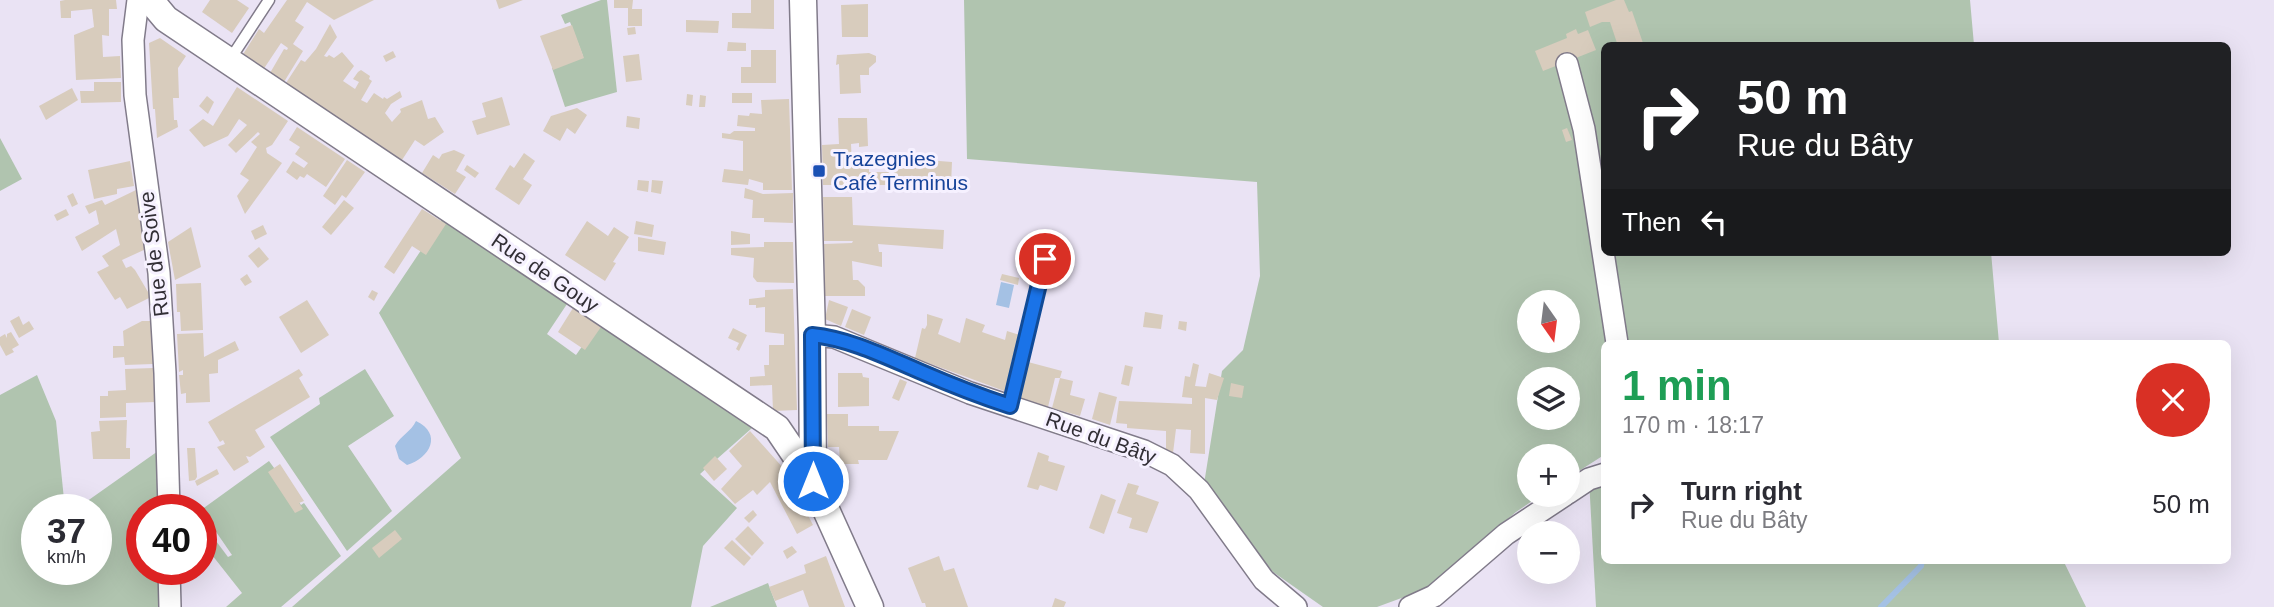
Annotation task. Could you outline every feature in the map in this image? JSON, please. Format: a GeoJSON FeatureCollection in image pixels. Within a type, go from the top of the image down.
{"type":"FeatureCollection","features":[{"type":"Feature","properties":{"kind":"street","name":"Rue de Soive"},"geometry":{"type":"LineString","coordinates":[[138,0],[133,40],[135,95],[159,273],[166,385],[169,494]]}},
{"type":"Feature","properties":{"kind":"street","name":"Rue de Gouy"},"geometry":{"type":"LineString","coordinates":[[150,0],[166,19],[777,428],[813,481],[870,607]]}},
{"type":"Feature","properties":{"kind":"street"},"geometry":{"type":"LineString","coordinates":[[803,0],[813,481]]}},
{"type":"Feature","properties":{"kind":"street"},"geometry":{"type":"LineString","coordinates":[[1567,64],[1584,129],[1601,239]]}},
{"type":"Feature","properties":{"kind":"street"},"geometry":{"type":"LineString","coordinates":[[1604,256],[1617,340]]}},
{"type":"Feature","properties":{"kind":"street","name":"Rue du Bâty"},"geometry":{"type":"LineString","coordinates":[[812,335],[844,341],[970,393],[1144,450],[1172,465],[1199,490],[1264,580],[1296,607]]}},
{"type":"Feature","properties":{"kind":"street"},"geometry":{"type":"LineString","coordinates":[[1580,485],[1601,475]]}},
{"type":"Feature","properties":{"kind":"street"},"geometry":{"type":"LineString","coordinates":[[1410,607],[1434,596],[1506,534],[1546,507]]}},
{"type":"Feature","properties":{"kind":"street"},"geometry":{"type":"LineString","coordinates":[[169,585],[170,607]]}},
{"type":"Feature","properties":{"kind":"lane"},"geometry":{"type":"LineString","coordinates":[[229,61],[270,0]]}},
{"type":"Feature","properties":{"kind":"lane"},"geometry":{"type":"LineString","coordinates":[[1010,406],[1045,259]]}},
{"type":"Feature","properties":{"kind":"green space"},"geometry":{"type":"Polygon","coordinates":[[[607,0],[617,92],[565,107],[552,68],[583,56],[570,22],[565,24],[561,15],[607,0]]]}},
{"type":"Feature","properties":{"kind":"green space"},"geometry":{"type":"Polygon","coordinates":[[[964,0],[1970,0],[1974,42],[1601,42],[1601,256],[1991,256],[1999,340],[1601,340],[1601,457],[1580,470],[1580,444],[1517,444],[1517,507],[1523,507],[1426,589],[1377,607],[1323,607],[1273,572],[1204,484],[1222,371],[1243,350],[1260,276],[1257,182],[967,159],[964,0]]]}},
{"type":"Feature","properties":{"kind":"green space"},"geometry":{"type":"Polygon","coordinates":[[[0,138],[22,179],[0,191],[0,138]]]}},
{"type":"Feature","properties":{"kind":"green space"},"geometry":{"type":"Polygon","coordinates":[[[442,219],[569,301],[547,334],[576,355],[600,321],[752,428],[700,474],[737,508],[703,546],[691,607],[292,607],[461,458],[379,313],[442,219]]]}},
{"type":"Feature","properties":{"kind":"green space"},"geometry":{"type":"Polygon","coordinates":[[[365,369],[394,416],[348,446],[392,511],[347,551],[270,437],[320,404],[319,398],[365,369]]]}},
{"type":"Feature","properties":{"kind":"green space"},"geometry":{"type":"Polygon","coordinates":[[[37,375],[56,421],[63,494],[21,494],[21,585],[112,585],[112,494],[97,494],[168,444],[169,494],[126,494],[126,585],[169,585],[168,607],[0,607],[0,395],[37,375]]]}},
{"type":"Feature","properties":{"kind":"green space"},"geometry":{"type":"Polygon","coordinates":[[[269,461],[301,505],[304,503],[341,556],[281,607],[226,607],[242,593],[217,561],[217,542],[228,557],[232,555],[217,533],[217,498],[269,461]]]}},
{"type":"Feature","properties":{"kind":"green space"},"geometry":{"type":"Polygon","coordinates":[[[1601,475],[1601,564],[2065,564],[2086,607],[1596,607],[1589,479],[1601,475]]]}},
{"type":"Feature","properties":{"kind":"green space"},"geometry":{"type":"Polygon","coordinates":[[[768,583],[777,607],[710,607],[768,583]]]}},
{"type":"Feature","properties":{"kind":"water"},"geometry":{"type":"Polygon","coordinates":[[[1001,282],[1014,285],[1009,308],[996,305],[1001,282]]]}},
{"type":"Feature","properties":{"kind":"water"},"geometry":{"type":"Polygon","coordinates":[[[416,421],[429,432],[430,445],[422,457],[407,465],[399,459],[395,446],[416,421]]]}},
{"type":"Feature","properties":{"kind":"building"},"geometry":{"type":"Polygon","coordinates":[[[116,0],[117,9],[109,9],[109,36],[102,35],[103,57],[120,56],[121,78],[76,80],[74,35],[94,27],[92,9],[71,11],[71,18],[61,18],[60,1],[116,0]]]}},
{"type":"Feature","properties":{"kind":"building"},"geometry":{"type":"Polygon","coordinates":[[[210,0],[237,0],[249,8],[232,33],[202,12],[210,0]]]}},
{"type":"Feature","properties":{"kind":"building"},"geometry":{"type":"Polygon","coordinates":[[[287,0],[374,0],[334,20],[307,2],[295,21],[304,27],[293,44],[303,51],[284,82],[270,73],[284,49],[288,48],[281,43],[263,70],[242,56],[259,29],[264,33],[287,0]]]}},
{"type":"Feature","properties":{"kind":"building"},"geometry":{"type":"Polygon","coordinates":[[[496,0],[523,0],[499,9],[496,0]]]}},
{"type":"Feature","properties":{"kind":"building"},"geometry":{"type":"Polygon","coordinates":[[[614,0],[633,0],[632,9],[642,9],[642,26],[628,26],[628,8],[614,8],[614,0]]]}},
{"type":"Feature","properties":{"kind":"building"},"geometry":{"type":"Polygon","coordinates":[[[751,0],[774,0],[774,29],[732,28],[732,13],[751,13],[751,0]]]}},
{"type":"Feature","properties":{"kind":"building"},"geometry":{"type":"Polygon","coordinates":[[[1616,0],[1624,0],[1629,12],[1632,11],[1643,42],[1617,42],[1610,22],[1590,27],[1585,12],[1616,0]]]}},
{"type":"Feature","properties":{"kind":"building"},"geometry":{"type":"Polygon","coordinates":[[[868,4],[868,37],[842,37],[841,5],[868,4]]]}},
{"type":"Feature","properties":{"kind":"building"},"geometry":{"type":"Polygon","coordinates":[[[686,20],[719,21],[718,33],[686,32],[686,20]]]}},
{"type":"Feature","properties":{"kind":"building"},"geometry":{"type":"Polygon","coordinates":[[[330,24],[337,37],[324,56],[334,58],[342,52],[354,66],[343,81],[355,89],[359,82],[353,79],[358,72],[361,70],[370,76],[372,81],[361,100],[367,103],[374,93],[387,99],[400,91],[402,97],[391,104],[385,113],[392,122],[401,112],[400,109],[422,100],[428,119],[435,117],[444,132],[424,146],[415,140],[402,160],[286,83],[301,60],[305,62],[316,49],[330,24]]]}},
{"type":"Feature","properties":{"kind":"building"},"geometry":{"type":"Polygon","coordinates":[[[572,25],[584,58],[553,70],[540,36],[572,25]]]}},
{"type":"Feature","properties":{"kind":"building"},"geometry":{"type":"Polygon","coordinates":[[[635,27],[636,34],[628,35],[627,28],[635,27]]]}},
{"type":"Feature","properties":{"kind":"building"},"geometry":{"type":"Polygon","coordinates":[[[1576,29],[1578,34],[1588,30],[1596,50],[1543,71],[1535,51],[1567,38],[1566,34],[1576,29]]]}},
{"type":"Feature","properties":{"kind":"building"},"geometry":{"type":"Polygon","coordinates":[[[160,38],[186,56],[178,68],[179,98],[173,98],[174,120],[177,120],[178,127],[157,138],[149,43],[160,38]]]}},
{"type":"Feature","properties":{"kind":"building"},"geometry":{"type":"Polygon","coordinates":[[[728,42],[746,43],[746,51],[727,51],[728,42]]]}},
{"type":"Feature","properties":{"kind":"building"},"geometry":{"type":"Polygon","coordinates":[[[751,50],[776,50],[776,83],[741,83],[741,67],[751,67],[751,50]]]}},
{"type":"Feature","properties":{"kind":"building"},"geometry":{"type":"Polygon","coordinates":[[[393,51],[396,57],[386,62],[383,56],[393,51]]]}},
{"type":"Feature","properties":{"kind":"building"},"geometry":{"type":"Polygon","coordinates":[[[869,53],[876,56],[876,62],[869,68],[869,75],[860,75],[861,93],[840,94],[837,55],[869,53]]]}},
{"type":"Feature","properties":{"kind":"building"},"geometry":{"type":"Polygon","coordinates":[[[639,54],[642,80],[626,82],[623,56],[639,54]]]}},
{"type":"Feature","properties":{"kind":"building"},"geometry":{"type":"Polygon","coordinates":[[[94,82],[121,82],[121,102],[81,103],[80,91],[94,91],[94,82]]]}},
{"type":"Feature","properties":{"kind":"building"},"geometry":{"type":"Polygon","coordinates":[[[237,87],[288,121],[272,145],[266,148],[267,153],[282,163],[245,214],[237,196],[249,180],[240,174],[257,147],[251,142],[260,134],[258,132],[236,153],[228,145],[247,125],[239,119],[228,136],[204,147],[189,130],[203,119],[213,126],[237,87]]]}},
{"type":"Feature","properties":{"kind":"building"},"geometry":{"type":"Polygon","coordinates":[[[72,88],[78,100],[46,120],[39,106],[72,88]]]}},
{"type":"Feature","properties":{"kind":"building"},"geometry":{"type":"Polygon","coordinates":[[[732,93],[752,93],[752,103],[732,103],[732,93]]]}},
{"type":"Feature","properties":{"kind":"building"},"geometry":{"type":"Polygon","coordinates":[[[687,94],[693,95],[692,106],[686,105],[687,94]]]}},
{"type":"Feature","properties":{"kind":"building"},"geometry":{"type":"Polygon","coordinates":[[[700,95],[706,96],[705,107],[699,107],[700,95]]]}},
{"type":"Feature","properties":{"kind":"building"},"geometry":{"type":"Polygon","coordinates":[[[207,96],[214,102],[208,114],[199,106],[207,96]]]}},
{"type":"Feature","properties":{"kind":"building"},"geometry":{"type":"Polygon","coordinates":[[[502,97],[510,125],[477,135],[472,121],[486,117],[482,103],[502,97]]]}},
{"type":"Feature","properties":{"kind":"building"},"geometry":{"type":"Polygon","coordinates":[[[789,99],[792,190],[763,190],[763,183],[749,179],[748,185],[722,182],[724,169],[743,171],[743,141],[722,138],[722,133],[755,131],[755,128],[737,126],[738,115],[762,114],[761,100],[789,99]]]}},
{"type":"Feature","properties":{"kind":"building"},"geometry":{"type":"Polygon","coordinates":[[[577,108],[587,115],[575,134],[567,128],[560,141],[543,131],[551,116],[577,108]]]}},
{"type":"Feature","properties":{"kind":"building"},"geometry":{"type":"Polygon","coordinates":[[[627,116],[640,118],[639,129],[626,127],[627,116]]]}},
{"type":"Feature","properties":{"kind":"building"},"geometry":{"type":"Polygon","coordinates":[[[838,118],[867,118],[868,146],[851,144],[852,165],[869,164],[869,172],[889,172],[889,180],[894,180],[894,185],[823,185],[822,145],[839,144],[838,118]]]}},
{"type":"Feature","properties":{"kind":"building"},"geometry":{"type":"Polygon","coordinates":[[[297,127],[345,159],[326,187],[307,174],[297,180],[286,172],[293,161],[304,168],[308,163],[295,154],[300,147],[289,140],[297,127]]]}},
{"type":"Feature","properties":{"kind":"building"},"geometry":{"type":"Polygon","coordinates":[[[1567,128],[1572,140],[1566,142],[1562,130],[1567,128]]]}},
{"type":"Feature","properties":{"kind":"building"},"geometry":{"type":"Polygon","coordinates":[[[454,150],[465,155],[456,171],[466,177],[455,194],[422,173],[433,155],[439,159],[442,154],[454,150]]]}},
{"type":"Feature","properties":{"kind":"building"},"geometry":{"type":"Polygon","coordinates":[[[524,153],[535,161],[523,179],[532,185],[519,205],[495,189],[510,165],[514,168],[524,153]]]}},
{"type":"Feature","properties":{"kind":"building"},"geometry":{"type":"Polygon","coordinates":[[[894,159],[914,159],[914,164],[926,164],[926,160],[952,162],[951,184],[913,184],[913,176],[894,176],[894,159]]]}},
{"type":"Feature","properties":{"kind":"building"},"geometry":{"type":"Polygon","coordinates":[[[347,160],[365,172],[346,198],[342,195],[335,205],[323,196],[347,160]]]}},
{"type":"Feature","properties":{"kind":"building"},"geometry":{"type":"Polygon","coordinates":[[[130,161],[134,186],[117,189],[117,194],[94,199],[88,170],[130,161]]]}},
{"type":"Feature","properties":{"kind":"building"},"geometry":{"type":"Polygon","coordinates":[[[467,165],[479,173],[475,178],[464,170],[467,165]]]}},
{"type":"Feature","properties":{"kind":"building"},"geometry":{"type":"Polygon","coordinates":[[[638,180],[649,181],[648,192],[637,190],[638,180]]]}},
{"type":"Feature","properties":{"kind":"building"},"geometry":{"type":"Polygon","coordinates":[[[652,180],[663,181],[661,194],[651,192],[652,180]]]}},
{"type":"Feature","properties":{"kind":"building"},"geometry":{"type":"Polygon","coordinates":[[[745,188],[763,194],[793,193],[793,223],[764,222],[764,218],[752,218],[753,200],[744,198],[745,188]]]}},
{"type":"Feature","properties":{"kind":"building"},"geometry":{"type":"Polygon","coordinates":[[[136,190],[146,249],[122,260],[126,268],[131,266],[135,270],[151,297],[127,309],[120,297],[115,300],[97,272],[109,266],[102,256],[120,245],[116,229],[82,251],[75,237],[99,224],[96,210],[89,214],[85,206],[102,200],[105,205],[136,190]]]}},
{"type":"Feature","properties":{"kind":"building"},"geometry":{"type":"Polygon","coordinates":[[[73,193],[78,204],[72,207],[67,196],[73,193]]]}},
{"type":"Feature","properties":{"kind":"building"},"geometry":{"type":"Polygon","coordinates":[[[823,197],[852,197],[853,225],[944,230],[943,249],[878,244],[879,252],[882,252],[882,267],[852,261],[853,280],[858,280],[865,287],[865,296],[825,296],[824,244],[853,241],[824,241],[823,197]]]}},
{"type":"Feature","properties":{"kind":"building"},"geometry":{"type":"Polygon","coordinates":[[[344,200],[354,208],[331,235],[322,227],[344,200]]]}},
{"type":"Feature","properties":{"kind":"building"},"geometry":{"type":"Polygon","coordinates":[[[66,209],[69,215],[57,221],[54,215],[66,209]]]}},
{"type":"Feature","properties":{"kind":"building"},"geometry":{"type":"Polygon","coordinates":[[[422,209],[446,224],[426,255],[412,246],[394,274],[384,267],[422,209]]]}},
{"type":"Feature","properties":{"kind":"building"},"geometry":{"type":"Polygon","coordinates":[[[587,221],[608,236],[614,227],[629,237],[605,281],[565,255],[587,221]]]}},
{"type":"Feature","properties":{"kind":"building"},"geometry":{"type":"Polygon","coordinates":[[[636,221],[654,225],[652,237],[634,234],[636,221]]]}},
{"type":"Feature","properties":{"kind":"building"},"geometry":{"type":"Polygon","coordinates":[[[263,225],[267,234],[255,240],[251,231],[263,225]]]}},
{"type":"Feature","properties":{"kind":"building"},"geometry":{"type":"Polygon","coordinates":[[[191,227],[201,267],[175,280],[168,242],[191,227]]]}},
{"type":"Feature","properties":{"kind":"building"},"geometry":{"type":"Polygon","coordinates":[[[731,231],[750,234],[750,244],[731,245],[731,231]]]}},
{"type":"Feature","properties":{"kind":"building"},"geometry":{"type":"Polygon","coordinates":[[[638,237],[666,242],[664,255],[638,251],[638,237]]]}},
{"type":"Feature","properties":{"kind":"building"},"geometry":{"type":"Polygon","coordinates":[[[764,242],[793,242],[794,283],[757,282],[753,277],[754,258],[731,255],[731,248],[764,247],[764,242]]]}},
{"type":"Feature","properties":{"kind":"building"},"geometry":{"type":"Polygon","coordinates":[[[259,247],[269,259],[258,268],[248,256],[259,247]]]}},
{"type":"Feature","properties":{"kind":"building"},"geometry":{"type":"Polygon","coordinates":[[[247,274],[252,282],[245,286],[240,279],[247,274]]]}},
{"type":"Feature","properties":{"kind":"building"},"geometry":{"type":"Polygon","coordinates":[[[1002,274],[1019,278],[1018,285],[1000,280],[1002,274]]]}},
{"type":"Feature","properties":{"kind":"building"},"geometry":{"type":"Polygon","coordinates":[[[201,283],[203,330],[181,331],[176,284],[201,283]]]}},
{"type":"Feature","properties":{"kind":"building"},"geometry":{"type":"Polygon","coordinates":[[[793,289],[797,410],[773,411],[772,385],[750,386],[750,377],[765,376],[764,365],[769,365],[769,345],[784,345],[784,334],[765,332],[765,307],[756,308],[756,305],[749,305],[749,299],[765,297],[765,290],[793,289]]]}},
{"type":"Feature","properties":{"kind":"building"},"geometry":{"type":"Polygon","coordinates":[[[372,290],[378,293],[374,301],[368,297],[372,290]]]}},
{"type":"Feature","properties":{"kind":"building"},"geometry":{"type":"Polygon","coordinates":[[[307,300],[329,335],[301,353],[279,317],[307,300]]]}},
{"type":"Feature","properties":{"kind":"building"},"geometry":{"type":"Polygon","coordinates":[[[829,300],[848,307],[841,326],[825,319],[829,300]]]}},
{"type":"Feature","properties":{"kind":"building"},"geometry":{"type":"Polygon","coordinates":[[[573,308],[601,327],[585,350],[558,332],[573,308]]]}},
{"type":"Feature","properties":{"kind":"building"},"geometry":{"type":"Polygon","coordinates":[[[852,309],[871,317],[864,335],[845,327],[852,309]]]}},
{"type":"Feature","properties":{"kind":"building"},"geometry":{"type":"Polygon","coordinates":[[[1145,312],[1163,315],[1161,329],[1143,327],[1145,312]]]}},
{"type":"Feature","properties":{"kind":"building"},"geometry":{"type":"Polygon","coordinates":[[[927,314],[943,319],[938,334],[960,343],[966,318],[985,325],[982,332],[1005,340],[1007,331],[1020,335],[1011,363],[1015,364],[1007,392],[915,358],[922,328],[925,329],[927,325],[927,314]]]}},
{"type":"Feature","properties":{"kind":"building"},"geometry":{"type":"Polygon","coordinates":[[[19,316],[23,325],[29,321],[34,329],[19,338],[10,321],[19,316]]]}},
{"type":"Feature","properties":{"kind":"building"},"geometry":{"type":"Polygon","coordinates":[[[142,321],[151,321],[153,364],[125,365],[124,357],[113,358],[113,346],[124,346],[123,331],[142,321]]]}},
{"type":"Feature","properties":{"kind":"building"},"geometry":{"type":"Polygon","coordinates":[[[1179,321],[1187,322],[1186,331],[1178,329],[1179,321]]]}},
{"type":"Feature","properties":{"kind":"building"},"geometry":{"type":"Polygon","coordinates":[[[733,328],[747,335],[739,351],[736,349],[739,343],[728,338],[733,328]]]}},
{"type":"Feature","properties":{"kind":"building"},"geometry":{"type":"Polygon","coordinates":[[[11,332],[19,345],[12,349],[14,352],[6,356],[0,345],[0,337],[5,334],[7,338],[7,334],[11,332]]]}},
{"type":"Feature","properties":{"kind":"building"},"geometry":{"type":"Polygon","coordinates":[[[203,333],[204,357],[235,341],[239,350],[218,360],[218,373],[209,374],[210,402],[186,403],[186,393],[181,394],[179,375],[183,375],[183,370],[179,372],[177,334],[203,333]]]}},
{"type":"Feature","properties":{"kind":"building"},"geometry":{"type":"Polygon","coordinates":[[[1028,362],[1062,371],[1060,378],[1055,378],[1048,407],[1019,398],[1028,362]]]}},
{"type":"Feature","properties":{"kind":"building"},"geometry":{"type":"Polygon","coordinates":[[[1193,363],[1199,365],[1195,386],[1206,387],[1209,373],[1224,378],[1217,400],[1205,398],[1205,454],[1190,453],[1191,430],[1176,429],[1173,453],[1166,450],[1166,431],[1127,428],[1127,424],[1116,423],[1119,401],[1192,404],[1192,398],[1182,397],[1185,376],[1190,377],[1193,363]]]}},
{"type":"Feature","properties":{"kind":"building"},"geometry":{"type":"Polygon","coordinates":[[[1125,365],[1133,367],[1129,386],[1121,384],[1125,365]]]}},
{"type":"Feature","properties":{"kind":"building"},"geometry":{"type":"Polygon","coordinates":[[[153,368],[155,402],[126,403],[126,417],[100,418],[100,396],[108,396],[108,391],[126,390],[125,369],[153,368]]]}},
{"type":"Feature","properties":{"kind":"building"},"geometry":{"type":"Polygon","coordinates":[[[299,369],[303,375],[299,378],[310,397],[255,430],[265,447],[250,457],[246,456],[249,462],[234,471],[217,447],[225,444],[223,440],[220,442],[208,422],[299,369]]]}},
{"type":"Feature","properties":{"kind":"building"},"geometry":{"type":"Polygon","coordinates":[[[838,373],[862,373],[863,377],[869,378],[869,406],[838,407],[838,373]]]}},
{"type":"Feature","properties":{"kind":"building"},"geometry":{"type":"Polygon","coordinates":[[[1060,378],[1073,381],[1070,395],[1085,399],[1080,416],[1052,408],[1060,378]]]}},
{"type":"Feature","properties":{"kind":"building"},"geometry":{"type":"Polygon","coordinates":[[[900,379],[907,382],[899,401],[892,398],[900,379]]]}},
{"type":"Feature","properties":{"kind":"building"},"geometry":{"type":"Polygon","coordinates":[[[1231,383],[1244,386],[1242,398],[1229,396],[1231,383]]]}},
{"type":"Feature","properties":{"kind":"building"},"geometry":{"type":"Polygon","coordinates":[[[1099,392],[1117,397],[1110,425],[1092,419],[1099,392]]]}},
{"type":"Feature","properties":{"kind":"building"},"geometry":{"type":"Polygon","coordinates":[[[827,414],[848,414],[848,426],[879,426],[879,431],[899,431],[887,460],[858,460],[859,464],[840,464],[839,447],[828,447],[827,414]]]}},
{"type":"Feature","properties":{"kind":"building"},"geometry":{"type":"Polygon","coordinates":[[[127,420],[126,448],[130,448],[130,459],[93,459],[91,432],[100,431],[99,421],[127,420]]]}},
{"type":"Feature","properties":{"kind":"building"},"geometry":{"type":"Polygon","coordinates":[[[750,431],[785,470],[813,525],[797,534],[770,482],[757,495],[753,490],[735,504],[721,489],[742,466],[729,451],[750,431]]]}},
{"type":"Feature","properties":{"kind":"building"},"geometry":{"type":"Polygon","coordinates":[[[187,448],[195,448],[197,477],[189,481],[187,448]]]}},
{"type":"Feature","properties":{"kind":"building"},"geometry":{"type":"Polygon","coordinates":[[[1038,452],[1049,456],[1048,461],[1065,466],[1057,491],[1040,485],[1038,490],[1027,487],[1038,452]]]}},
{"type":"Feature","properties":{"kind":"building"},"geometry":{"type":"Polygon","coordinates":[[[715,456],[727,469],[714,481],[703,468],[715,456]]]}},
{"type":"Feature","properties":{"kind":"building"},"geometry":{"type":"Polygon","coordinates":[[[280,464],[304,501],[299,503],[303,509],[295,513],[268,472],[280,464]]]}},
{"type":"Feature","properties":{"kind":"building"},"geometry":{"type":"Polygon","coordinates":[[[217,469],[219,474],[197,486],[195,481],[217,469]]]}},
{"type":"Feature","properties":{"kind":"building"},"geometry":{"type":"Polygon","coordinates":[[[1128,483],[1139,486],[1136,494],[1159,502],[1147,533],[1129,528],[1132,518],[1117,513],[1128,483]]]}},
{"type":"Feature","properties":{"kind":"building"},"geometry":{"type":"Polygon","coordinates":[[[1101,494],[1116,500],[1104,534],[1089,528],[1101,494]]]}},
{"type":"Feature","properties":{"kind":"building"},"geometry":{"type":"Polygon","coordinates":[[[753,510],[757,515],[749,523],[744,518],[753,510]]]}},
{"type":"Feature","properties":{"kind":"building"},"geometry":{"type":"Polygon","coordinates":[[[748,526],[764,543],[752,556],[735,539],[748,526]]]}},
{"type":"Feature","properties":{"kind":"building"},"geometry":{"type":"Polygon","coordinates":[[[395,530],[402,539],[379,558],[372,548],[395,530]]]}},
{"type":"Feature","properties":{"kind":"building"},"geometry":{"type":"Polygon","coordinates":[[[732,540],[751,558],[744,566],[724,548],[732,540]]]}},
{"type":"Feature","properties":{"kind":"building"},"geometry":{"type":"Polygon","coordinates":[[[792,546],[797,552],[787,559],[783,551],[792,546]]]}},
{"type":"Feature","properties":{"kind":"building"},"geometry":{"type":"Polygon","coordinates":[[[826,556],[845,607],[809,607],[803,590],[775,601],[769,587],[806,573],[804,565],[826,556]]]}},
{"type":"Feature","properties":{"kind":"building"},"geometry":{"type":"Polygon","coordinates":[[[939,556],[944,571],[954,568],[968,607],[926,607],[925,603],[922,603],[908,568],[939,556]]]}},
{"type":"Feature","properties":{"kind":"building"},"geometry":{"type":"Polygon","coordinates":[[[1055,598],[1066,602],[1064,607],[1052,607],[1055,598]]]}},
{"type":"Feature","properties":{"kind":"waterway"},"geometry":{"type":"LineString","coordinates":[[1881,607],[1921,564]]}},
{"type":"Feature","properties":{"kind":"place","name":"Trazegnies Café Terminus"},"geometry":{"type":"Point","coordinates":[819,171]}},
{"type":"Feature","properties":{"kind":"route"},"geometry":{"type":"LineString","coordinates":[[813,481],[812,335],[834,337],[970,393],[1010,406],[1045,259]]}}]}
